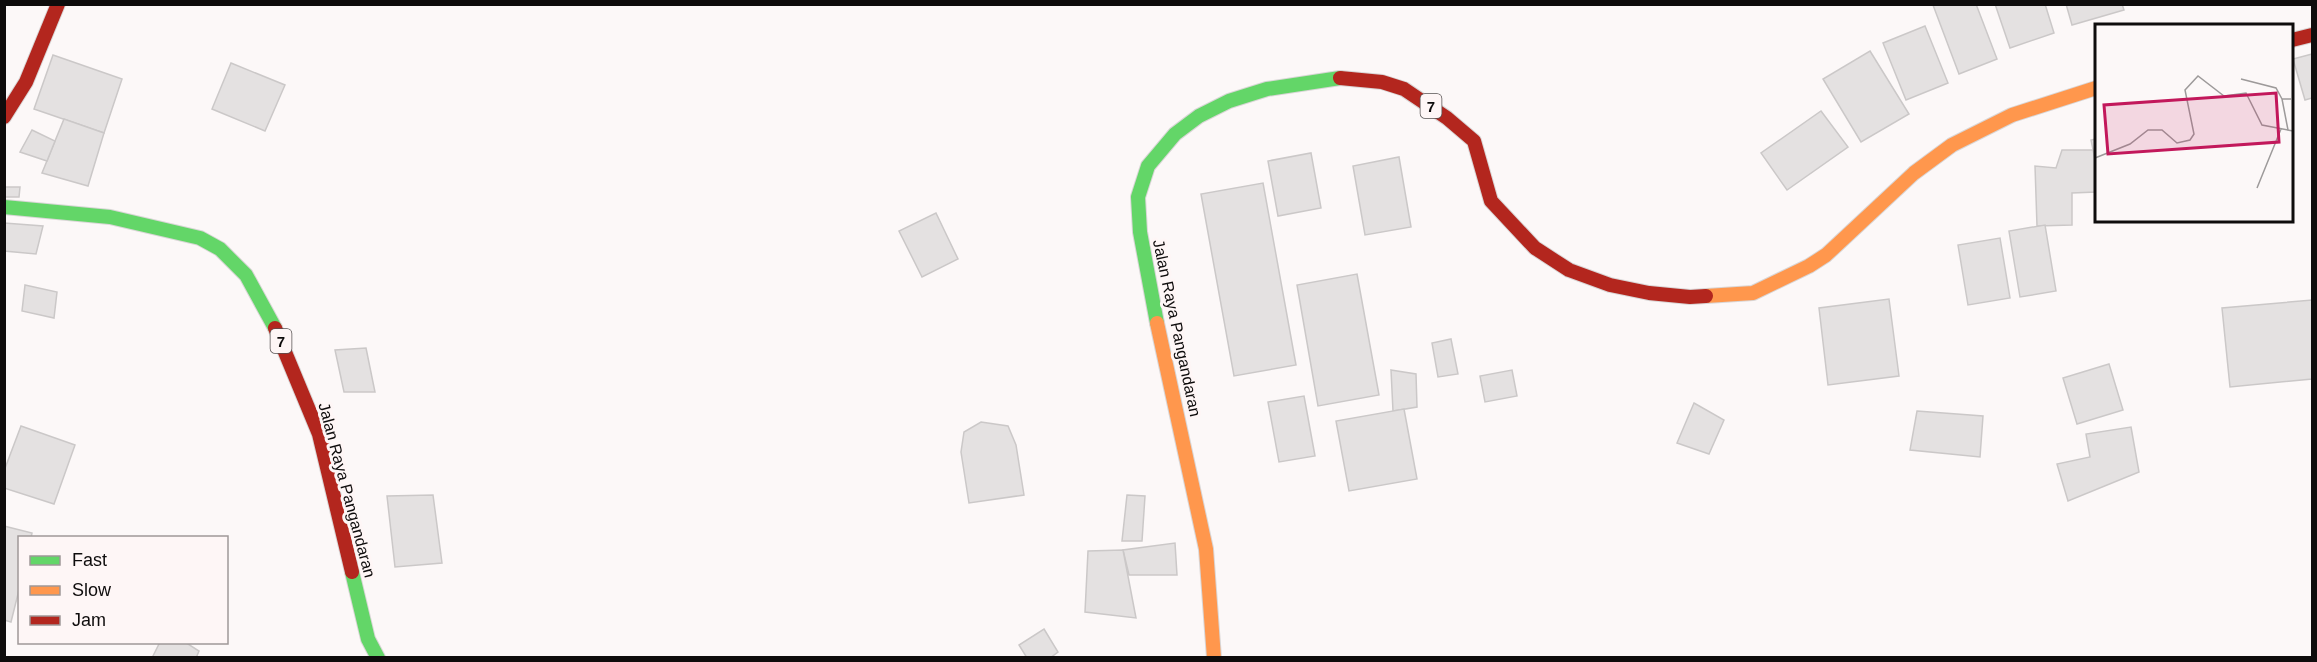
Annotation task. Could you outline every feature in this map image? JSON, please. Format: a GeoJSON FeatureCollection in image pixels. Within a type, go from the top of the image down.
{"type":"FeatureCollection","features":[{"type":"Feature","properties":{"kind":"main road"},"geometry":{"type":"LineString","coordinates":[[4,117],[26,82],[58,4]]}},
{"type":"Feature","properties":{"kind":"main road"},"geometry":{"type":"LineString","coordinates":[[2293,40],[2313,35]]}},
{"type":"Feature","properties":{"kind":"main road","name":"Jalan Raya Pangandaran"},"geometry":{"type":"LineString","coordinates":[[1214,657],[1206,549],[1182,427],[1149,289],[1138,197],[1148,166],[1175,134],[1199,116],[1229,100],[1267,89],[1337,78],[1382,82],[1404,89],[1447,118],[1474,141],[1491,201],[1535,248],[1569,270],[1610,285],[1649,294],[1690,297],[1753,292],[1809,266],[1826,255],[1914,173],[1952,145],[2012,115],[2095,89]]}},
{"type":"Feature","properties":{"kind":"main road","name":"Jalan Raya Pangandaran"},"geometry":{"type":"LineString","coordinates":[[4,207],[110,217],[184,233],[200,238],[220,249],[246,275],[280,338],[319,434],[368,639],[378,657]]}},
{"type":"Feature","properties":{"kind":"building"},"geometry":{"type":"Polygon","coordinates":[[[1976,4],[1997,59],[1959,74],[1933,5],[1976,4]]]}},
{"type":"Feature","properties":{"kind":"building"},"geometry":{"type":"Polygon","coordinates":[[[1995,4],[2045,4],[2054,33],[2010,48],[1995,4]]]}},
{"type":"Feature","properties":{"kind":"building"},"geometry":{"type":"Polygon","coordinates":[[[2066,4],[2122,4],[2124,10],[2072,25],[2066,4]]]}},
{"type":"Feature","properties":{"kind":"building"},"geometry":{"type":"Polygon","coordinates":[[[1925,26],[1948,83],[1906,100],[1883,43],[1925,26]]]}},
{"type":"Feature","properties":{"kind":"building"},"geometry":{"type":"Polygon","coordinates":[[[1870,51],[1909,114],[1861,142],[1823,79],[1870,51]]]}},
{"type":"Feature","properties":{"kind":"building"},"geometry":{"type":"Polygon","coordinates":[[[2312,54],[2312,98],[2305,100],[2293,59],[2312,54]]]}},
{"type":"Feature","properties":{"kind":"building"},"geometry":{"type":"Polygon","coordinates":[[[53,55],[122,79],[104,133],[34,109],[53,55]]]}},
{"type":"Feature","properties":{"kind":"building"},"geometry":{"type":"Polygon","coordinates":[[[231,63],[285,85],[265,131],[212,109],[231,63]]]}},
{"type":"Feature","properties":{"kind":"building"},"geometry":{"type":"Polygon","coordinates":[[[1821,111],[1848,147],[1787,190],[1761,153],[1821,111]]]}},
{"type":"Feature","properties":{"kind":"building"},"geometry":{"type":"Polygon","coordinates":[[[64,119],[104,133],[88,186],[42,173],[64,119]]]}},
{"type":"Feature","properties":{"kind":"building"},"geometry":{"type":"Polygon","coordinates":[[[32,130],[55,141],[47,161],[20,152],[32,130]]]}},
{"type":"Feature","properties":{"kind":"building"},"geometry":{"type":"Polygon","coordinates":[[[2095,139],[2095,159],[2091,140],[2095,139]]]}},
{"type":"Feature","properties":{"kind":"building"},"geometry":{"type":"Polygon","coordinates":[[[2062,150],[2093,150],[2095,192],[2072,193],[2072,225],[2037,226],[2035,166],[2056,168],[2062,150]]]}},
{"type":"Feature","properties":{"kind":"building"},"geometry":{"type":"Polygon","coordinates":[[[1311,153],[1321,208],[1278,216],[1268,161],[1311,153]]]}},
{"type":"Feature","properties":{"kind":"building"},"geometry":{"type":"Polygon","coordinates":[[[1399,157],[1411,227],[1365,235],[1353,166],[1399,157]]]}},
{"type":"Feature","properties":{"kind":"building"},"geometry":{"type":"Polygon","coordinates":[[[1263,183],[1296,365],[1234,376],[1201,194],[1263,183]]]}},
{"type":"Feature","properties":{"kind":"building"},"geometry":{"type":"Polygon","coordinates":[[[4,187],[20,187],[19,197],[4,197],[4,187]]]}},
{"type":"Feature","properties":{"kind":"building"},"geometry":{"type":"Polygon","coordinates":[[[936,213],[958,259],[922,277],[899,231],[936,213]]]}},
{"type":"Feature","properties":{"kind":"building"},"geometry":{"type":"Polygon","coordinates":[[[4,223],[43,226],[36,254],[4,251],[4,223]]]}},
{"type":"Feature","properties":{"kind":"building"},"geometry":{"type":"Polygon","coordinates":[[[2045,225],[2056,291],[2020,297],[2009,231],[2045,225]]]}},
{"type":"Feature","properties":{"kind":"building"},"geometry":{"type":"Polygon","coordinates":[[[2000,238],[2010,298],[1968,305],[1958,245],[2000,238]]]}},
{"type":"Feature","properties":{"kind":"building"},"geometry":{"type":"Polygon","coordinates":[[[1357,274],[1379,395],[1318,406],[1297,285],[1357,274]]]}},
{"type":"Feature","properties":{"kind":"building"},"geometry":{"type":"Polygon","coordinates":[[[25,285],[57,292],[54,318],[22,311],[25,285]]]}},
{"type":"Feature","properties":{"kind":"building"},"geometry":{"type":"Polygon","coordinates":[[[1889,299],[1899,376],[1828,385],[1819,308],[1889,299]]]}},
{"type":"Feature","properties":{"kind":"building"},"geometry":{"type":"Polygon","coordinates":[[[2312,300],[2312,379],[2230,387],[2222,308],[2312,300]]]}},
{"type":"Feature","properties":{"kind":"building"},"geometry":{"type":"Polygon","coordinates":[[[1451,339],[1458,374],[1438,377],[1432,343],[1451,339]]]}},
{"type":"Feature","properties":{"kind":"building"},"geometry":{"type":"Polygon","coordinates":[[[366,348],[375,392],[344,392],[335,350],[366,348]]]}},
{"type":"Feature","properties":{"kind":"building"},"geometry":{"type":"Polygon","coordinates":[[[2109,364],[2123,410],[2077,424],[2063,378],[2109,364]]]}},
{"type":"Feature","properties":{"kind":"building"},"geometry":{"type":"Polygon","coordinates":[[[1391,370],[1416,374],[1417,407],[1393,411],[1391,370]]]}},
{"type":"Feature","properties":{"kind":"building"},"geometry":{"type":"Polygon","coordinates":[[[1512,370],[1517,396],[1485,402],[1480,376],[1512,370]]]}},
{"type":"Feature","properties":{"kind":"building"},"geometry":{"type":"Polygon","coordinates":[[[1304,396],[1315,456],[1279,462],[1268,402],[1304,396]]]}},
{"type":"Feature","properties":{"kind":"building"},"geometry":{"type":"Polygon","coordinates":[[[1694,403],[1724,420],[1709,454],[1677,443],[1694,403]]]}},
{"type":"Feature","properties":{"kind":"building"},"geometry":{"type":"Polygon","coordinates":[[[1404,409],[1417,479],[1349,491],[1336,421],[1404,409]]]}},
{"type":"Feature","properties":{"kind":"building"},"geometry":{"type":"Polygon","coordinates":[[[1917,411],[1983,416],[1980,457],[1910,450],[1917,411]]]}},
{"type":"Feature","properties":{"kind":"building"},"geometry":{"type":"Polygon","coordinates":[[[981,422],[1008,426],[1016,445],[1024,495],[969,503],[961,452],[964,432],[981,422]]]}},
{"type":"Feature","properties":{"kind":"building"},"geometry":{"type":"Polygon","coordinates":[[[21,426],[75,445],[54,504],[4,488],[4,471],[21,426]]]}},
{"type":"Feature","properties":{"kind":"building"},"geometry":{"type":"Polygon","coordinates":[[[2131,427],[2139,472],[2068,501],[2057,464],[2090,457],[2086,434],[2131,427]]]}},
{"type":"Feature","properties":{"kind":"building"},"geometry":{"type":"Polygon","coordinates":[[[433,495],[442,563],[395,567],[387,496],[433,495]]]}},
{"type":"Feature","properties":{"kind":"building"},"geometry":{"type":"Polygon","coordinates":[[[1127,495],[1145,496],[1142,541],[1122,541],[1127,495]]]}},
{"type":"Feature","properties":{"kind":"building"},"geometry":{"type":"Polygon","coordinates":[[[4,526],[32,533],[31,536],[18,536],[18,594],[11,622],[4,620],[4,526]]]}},
{"type":"Feature","properties":{"kind":"building"},"geometry":{"type":"Polygon","coordinates":[[[1175,543],[1177,575],[1129,575],[1123,550],[1175,543]]]}},
{"type":"Feature","properties":{"kind":"building"},"geometry":{"type":"Polygon","coordinates":[[[1123,550],[1136,618],[1085,612],[1088,551],[1123,550]]]}},
{"type":"Feature","properties":{"kind":"building"},"geometry":{"type":"Polygon","coordinates":[[[1044,629],[1058,652],[1050,658],[1027,658],[1019,645],[1044,629]]]}},
{"type":"Feature","properties":{"kind":"building"},"geometry":{"type":"Polygon","coordinates":[[[159,644],[188,644],[199,651],[196,658],[152,658],[159,644]]]}},
{"type":"Feature","properties":{"kind":"traffic: fast"},"geometry":{"type":"LineString","coordinates":[[1157,323],[1140,232],[1138,197],[1148,166],[1175,134],[1199,116],[1229,101],[1267,89],[1340,78]]}},
{"type":"Feature","properties":{"kind":"traffic: fast"},"geometry":{"type":"LineString","coordinates":[[4,207],[110,217],[200,238],[220,249],[246,275],[275,328]]}},
{"type":"Feature","properties":{"kind":"traffic: fast"},"geometry":{"type":"LineString","coordinates":[[352,572],[368,639],[378,658]]}},
{"type":"Feature","properties":{"kind":"traffic: slow"},"geometry":{"type":"LineString","coordinates":[[1706,296],[1753,293],[1809,266],[1826,255],[1914,173],[1952,145],[2012,115],[2095,88]]}},
{"type":"Feature","properties":{"kind":"traffic: slow"},"geometry":{"type":"LineString","coordinates":[[1157,323],[1206,549],[1214,658]]}},
{"type":"Feature","properties":{"kind":"traffic: jam"},"geometry":{"type":"LineString","coordinates":[[4,117],[26,82],[58,4]]}},
{"type":"Feature","properties":{"kind":"traffic: jam"},"geometry":{"type":"LineString","coordinates":[[2293,40],[2312,35]]}},
{"type":"Feature","properties":{"kind":"traffic: jam"},"geometry":{"type":"LineString","coordinates":[[1340,78],[1382,82],[1404,89],[1447,118],[1474,141],[1491,201],[1535,248],[1569,270],[1610,285],[1649,293],[1690,297],[1706,296]]}},
{"type":"Feature","properties":{"kind":"traffic: jam"},"geometry":{"type":"LineString","coordinates":[[275,328],[319,434],[352,572]]}}]}
